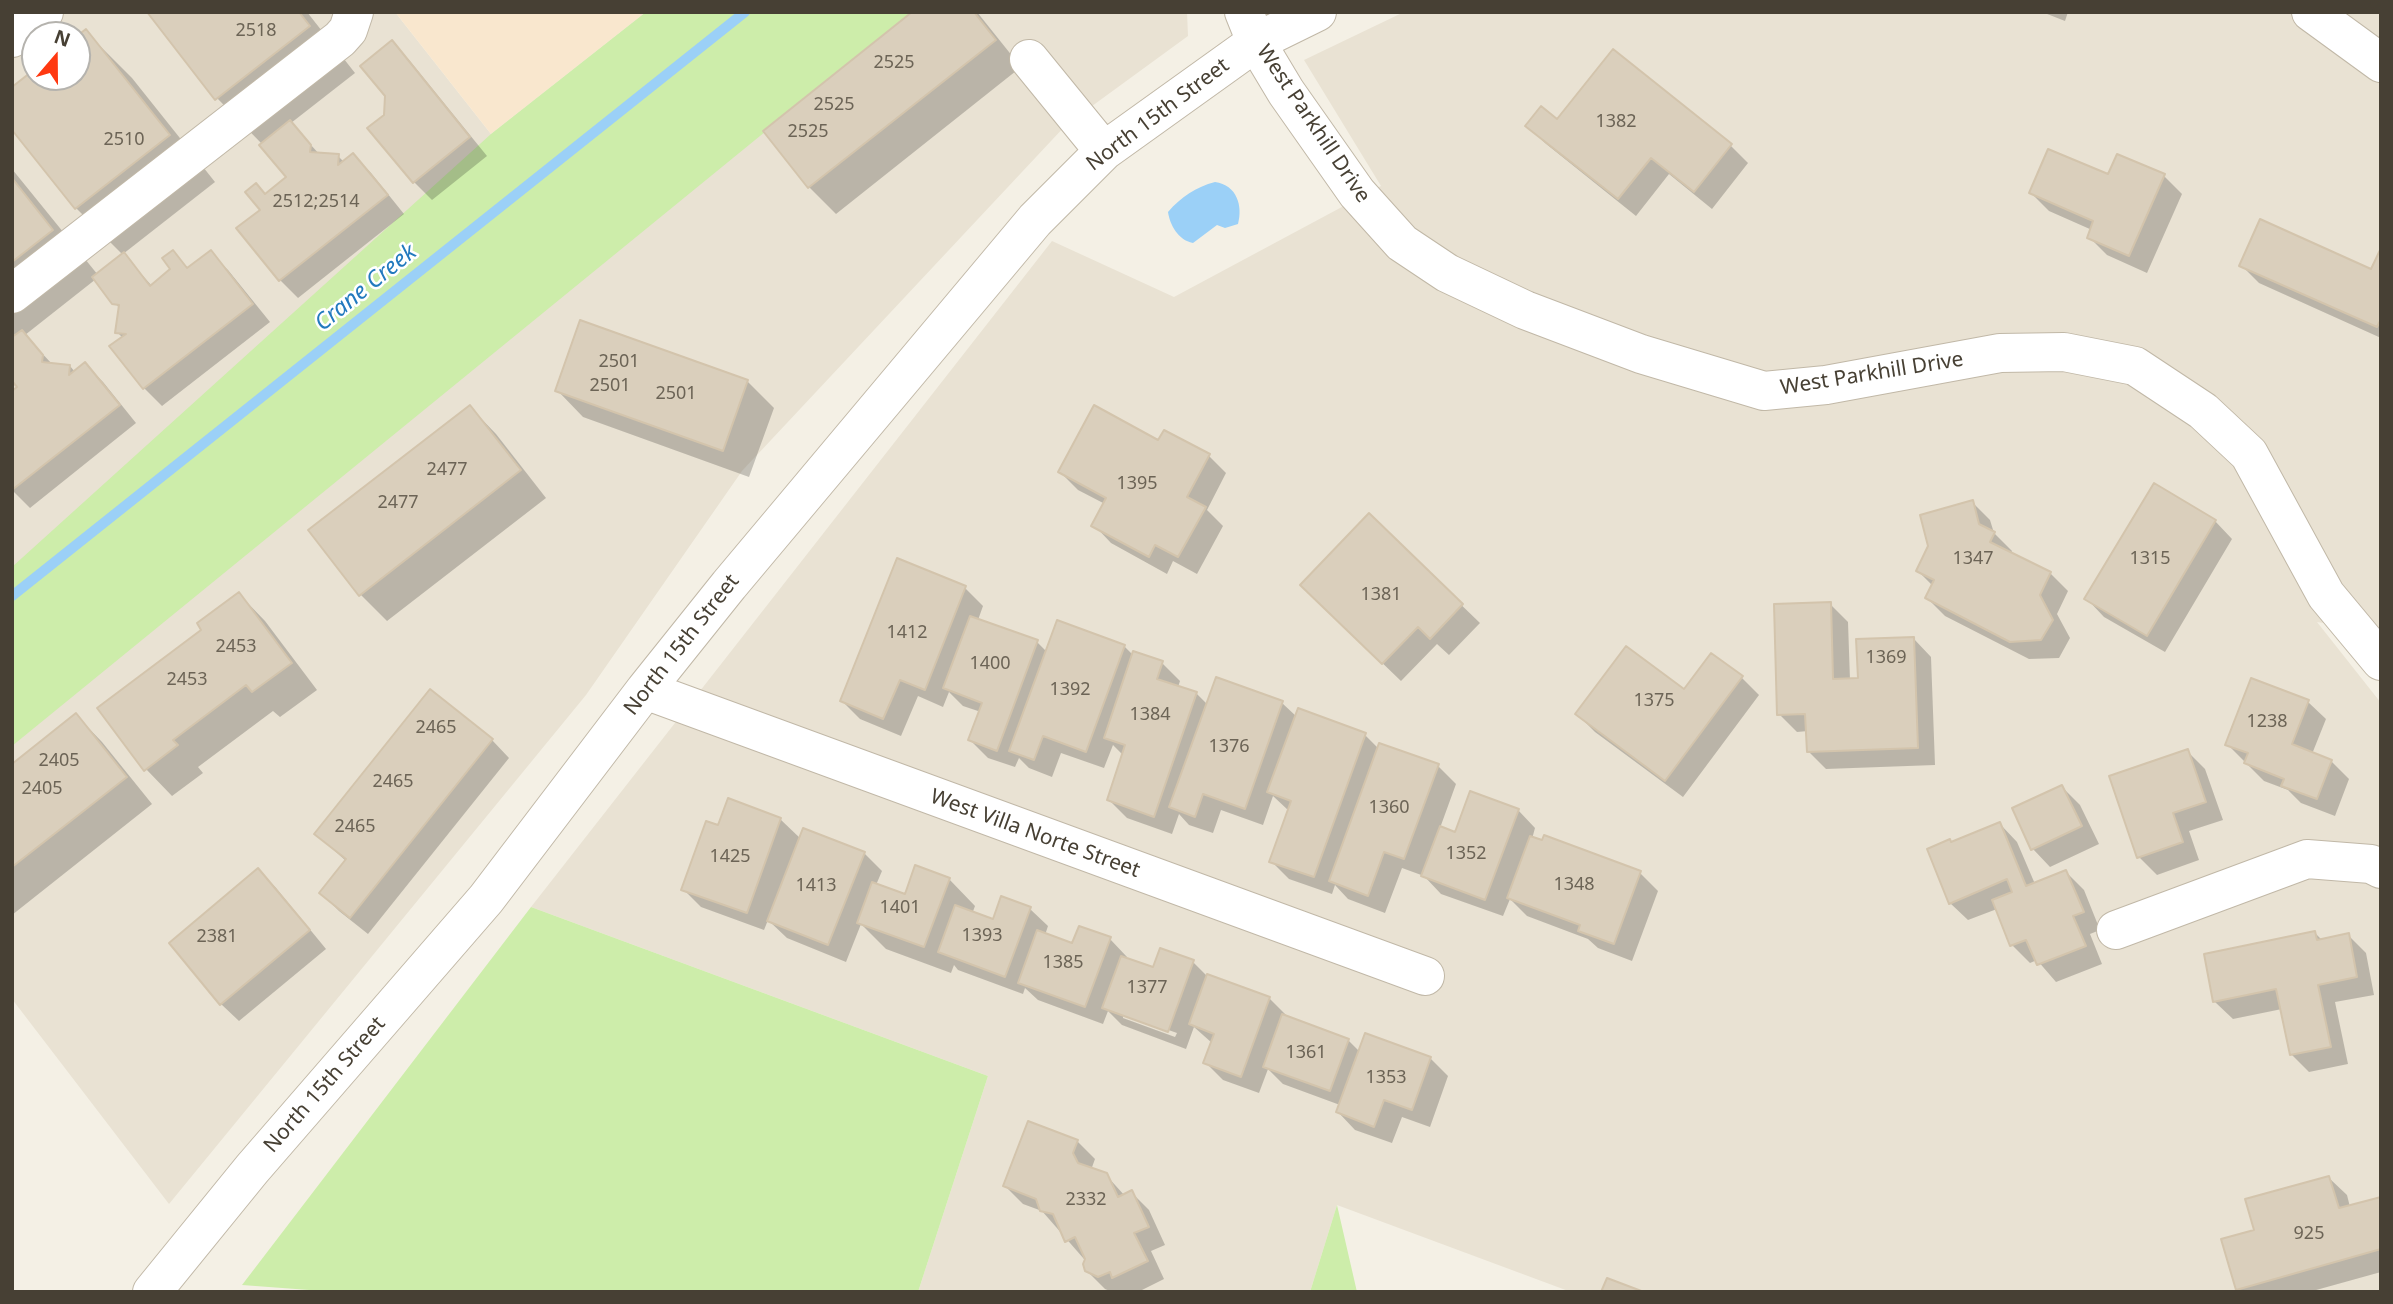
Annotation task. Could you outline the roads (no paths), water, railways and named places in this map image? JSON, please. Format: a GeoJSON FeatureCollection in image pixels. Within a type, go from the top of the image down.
{"type":"FeatureCollection","features":[{"type":"Feature","properties":{"kind":"street"},"geometry":{"type":"LineString","coordinates":[[12,38],[44,12]]}},
{"type":"Feature","properties":{"kind":"street"},"geometry":{"type":"LineString","coordinates":[[12,294],[340,40],[348,30],[354,12]]}},
{"type":"Feature","properties":{"kind":"street","name":"North 15th Street"},"geometry":{"type":"LineString","coordinates":[[152,1292],[252,1169],[486,899],[645,690],[729,585],[1035,220],[1104,151],[1250,27],[1317,12]]}},
{"type":"Feature","properties":{"kind":"street"},"geometry":{"type":"LineString","coordinates":[[2311,12],[2381,62]]}},
{"type":"Feature","properties":{"kind":"street","name":"West Parkhill Drive"},"geometry":{"type":"LineString","coordinates":[[1250,27],[1286,92],[1357,192],[1402,243],[1447,274],[1525,310],[1642,354],[1764,391],[1826,385],[2000,354],[2064,352],[2135,366],[2203,411],[2249,454],[2326,595],[2381,661]]}},
{"type":"Feature","properties":{"kind":"street"},"geometry":{"type":"LineString","coordinates":[[1029,59],[1104,151]]}},
{"type":"Feature","properties":{"kind":"street","name":"West Villa Norte Street"},"geometry":{"type":"LineString","coordinates":[[645,690],[1425,976]]}},
{"type":"Feature","properties":{"kind":"street"},"geometry":{"type":"LineString","coordinates":[[2116,930],[2307,859],[2371,864],[2381,869]]}},
{"type":"Feature","properties":{"kind":"water"},"geometry":{"type":"Polygon","coordinates":[[[1215,182],[1229,187],[1237,197],[1240,210],[1238,224],[1225,228],[1217,225],[1193,243],[1183,239],[1171,222],[1168,212],[1189,193],[1215,182]]]}},
{"type":"Feature","properties":{"kind":"waterway","name":"Crane Creek"},"geometry":{"type":"LineString","coordinates":[[12,596],[745,12]]}}]}
